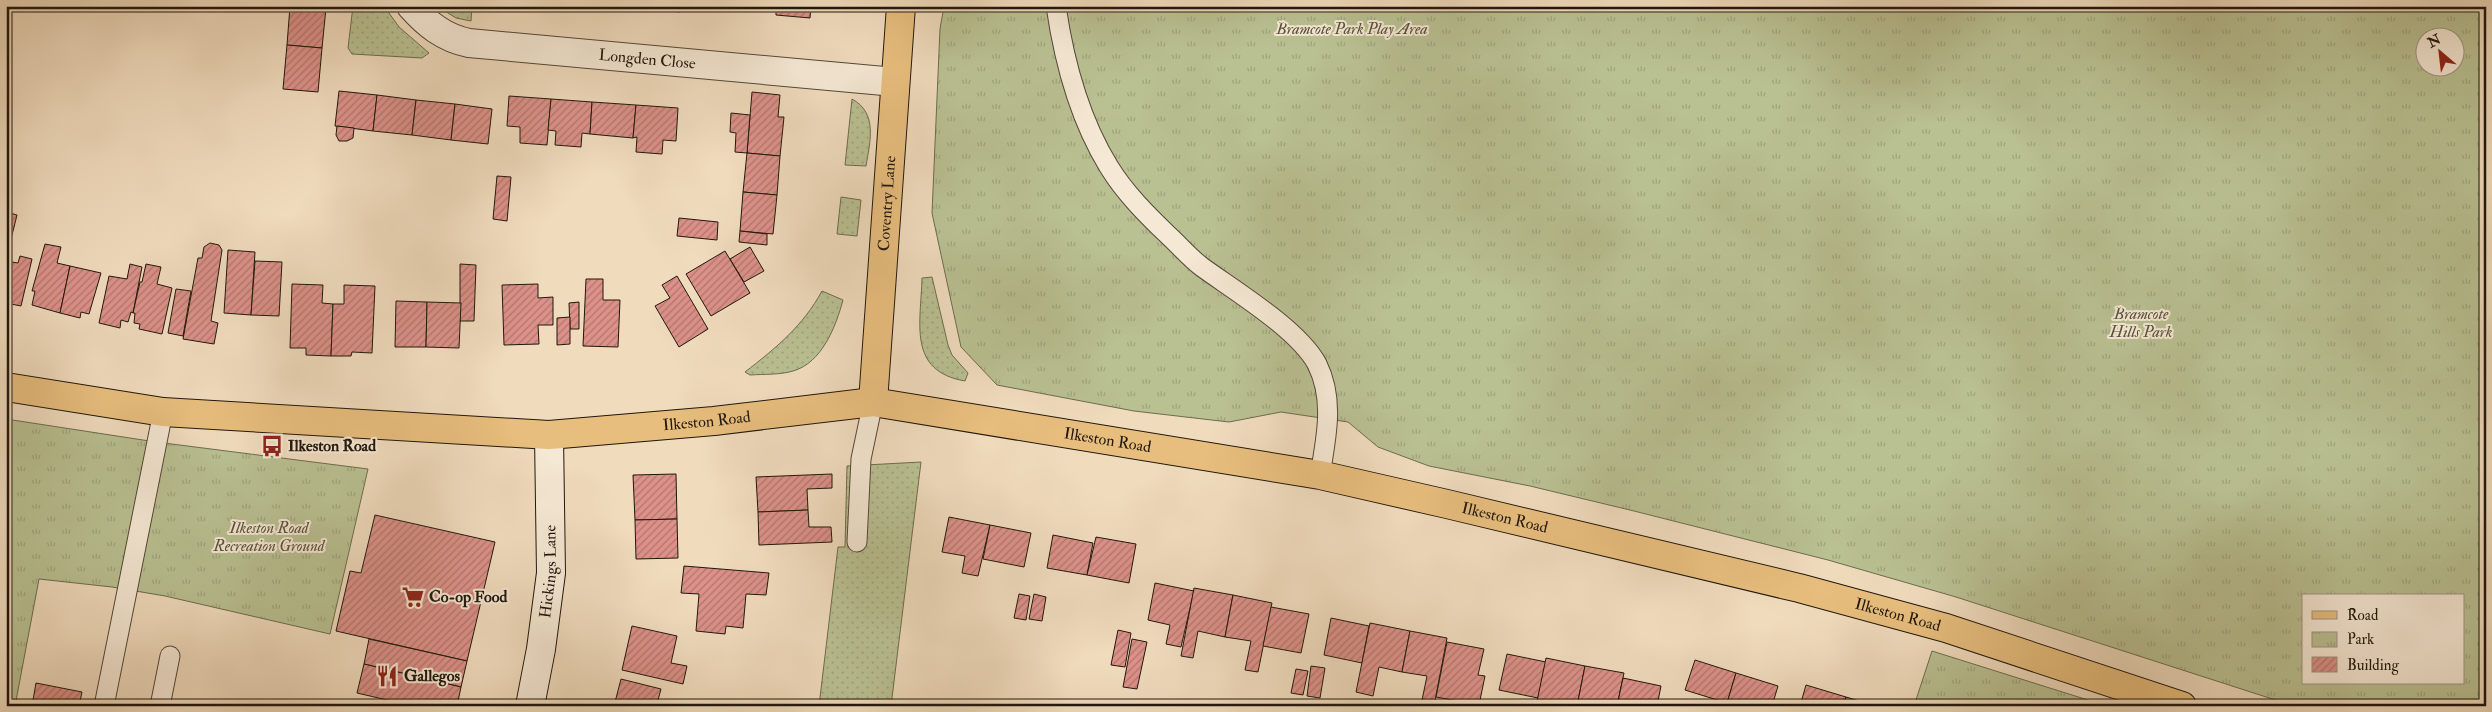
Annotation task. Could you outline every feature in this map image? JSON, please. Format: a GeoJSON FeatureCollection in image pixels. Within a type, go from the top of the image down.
{"type":"FeatureCollection","features":[{"type":"Feature","properties":{"kind":"main road","name":"Coventry Lane"},"geometry":{"type":"LineString","coordinates":[[874,402],[900,6]]}},
{"type":"Feature","properties":{"kind":"main road","name":"Ilkeston Road"},"geometry":{"type":"LineString","coordinates":[[6,387],[163,412],[549,435],[714,421],[874,402],[1320,475],[1808,590],[1966,634],[2182,706]]}},
{"type":"Feature","properties":{"kind":"street","name":"Longden Close"},"geometry":{"type":"LineString","coordinates":[[411,6],[431,27],[445,35],[469,43],[895,82]]}},
{"type":"Feature","properties":{"kind":"street","name":"Hickings Lane"},"geometry":{"type":"LineString","coordinates":[[530,706],[541,649],[551,573],[549,435]]}},
{"type":"Feature","properties":{"kind":"lane"},"geometry":{"type":"LineString","coordinates":[[1056,6],[1064,47],[1079,102],[1099,148],[1126,191],[1156,224],[1200,266],[1246,297],[1305,346],[1317,364],[1328,401],[1329,420],[1320,475]]}},
{"type":"Feature","properties":{"kind":"lane"},"geometry":{"type":"LineString","coordinates":[[857,542],[861,459],[874,402]]}},
{"type":"Feature","properties":{"kind":"lane"},"geometry":{"type":"LineString","coordinates":[[104,706],[163,412]]}},
{"type":"Feature","properties":{"kind":"lane"},"geometry":{"type":"LineString","coordinates":[[160,706],[170,656]]}},
{"type":"Feature","properties":{"kind":"green space"},"geometry":{"type":"Polygon","coordinates":[[[353,6],[384,6],[399,27],[429,53],[422,58],[352,54],[348,48],[353,6]]]}},
{"type":"Feature","properties":{"kind":"green space"},"geometry":{"type":"Polygon","coordinates":[[[437,6],[472,6],[471,21],[456,18],[437,6]]]}},
{"type":"Feature","properties":{"kind":"green space","name":"Bramcote Hills Park"},"geometry":{"type":"Polygon","coordinates":[[[944,6],[2486,6],[2486,706],[2294,706],[1956,597],[1828,560],[1530,486],[1429,466],[1378,447],[1348,422],[1281,412],[1229,422],[1134,411],[997,385],[961,347],[932,213],[940,29],[944,6]]]}},
{"type":"Feature","properties":{"kind":"green space"},"geometry":{"type":"Polygon","coordinates":[[[852,99],[866,112],[869,120],[870,138],[866,166],[845,165],[852,99]]]}},
{"type":"Feature","properties":{"kind":"green space"},"geometry":{"type":"Polygon","coordinates":[[[841,197],[861,200],[857,236],[837,234],[841,197]]]}},
{"type":"Feature","properties":{"kind":"green space"},"geometry":{"type":"Polygon","coordinates":[[[932,277],[948,345],[952,355],[968,373],[965,381],[946,376],[934,367],[926,356],[921,343],[922,278],[932,277]]]}},
{"type":"Feature","properties":{"kind":"green space"},"geometry":{"type":"Polygon","coordinates":[[[822,291],[843,300],[832,332],[820,352],[803,367],[793,371],[777,374],[750,375],[745,372],[788,336],[815,304],[822,291]]]}},
{"type":"Feature","properties":{"kind":"green space","name":"Ilkeston Road Recreation Ground"},"geometry":{"type":"Polygon","coordinates":[[[6,419],[156,442],[368,469],[330,634],[165,596],[112,587],[39,579],[15,706],[6,706],[6,419]]]}},
{"type":"Feature","properties":{"kind":"green space"},"geometry":{"type":"Polygon","coordinates":[[[921,462],[891,706],[819,706],[838,547],[845,547],[847,466],[921,462]]]}},
{"type":"Feature","properties":{"kind":"green space"},"geometry":{"type":"Polygon","coordinates":[[[1932,651],[2107,706],[1914,706],[1932,651]]]}},
{"type":"Feature","properties":{"kind":"building"},"geometry":{"type":"Polygon","coordinates":[[[290,6],[326,8],[322,48],[287,45],[290,6]]]}},
{"type":"Feature","properties":{"kind":"building"},"geometry":{"type":"Polygon","coordinates":[[[643,6],[680,6],[680,12],[642,8],[643,6]]]}},
{"type":"Feature","properties":{"kind":"building"},"geometry":{"type":"Polygon","coordinates":[[[776,6],[811,6],[810,18],[776,15],[776,6]]]}},
{"type":"Feature","properties":{"kind":"building"},"geometry":{"type":"Polygon","coordinates":[[[287,45],[322,48],[318,92],[283,89],[287,45]]]}},
{"type":"Feature","properties":{"kind":"building"},"geometry":{"type":"Polygon","coordinates":[[[339,91],[377,95],[373,131],[335,126],[339,91]]]}},
{"type":"Feature","properties":{"kind":"building"},"geometry":{"type":"Polygon","coordinates":[[[752,92],[780,95],[778,117],[784,117],[780,156],[747,153],[752,92]]]}},
{"type":"Feature","properties":{"kind":"building"},"geometry":{"type":"Polygon","coordinates":[[[377,95],[416,100],[412,135],[373,131],[377,95]]]}},
{"type":"Feature","properties":{"kind":"building"},"geometry":{"type":"Polygon","coordinates":[[[509,96],[551,99],[547,145],[520,143],[520,127],[507,126],[509,96]]]}},
{"type":"Feature","properties":{"kind":"building"},"geometry":{"type":"Polygon","coordinates":[[[551,99],[592,102],[590,134],[582,133],[581,147],[555,145],[556,131],[548,130],[551,99]]]}},
{"type":"Feature","properties":{"kind":"building"},"geometry":{"type":"Polygon","coordinates":[[[416,100],[455,104],[451,140],[412,135],[416,100]]]}},
{"type":"Feature","properties":{"kind":"building"},"geometry":{"type":"Polygon","coordinates":[[[592,102],[636,105],[633,138],[590,134],[592,102]]]}},
{"type":"Feature","properties":{"kind":"building"},"geometry":{"type":"Polygon","coordinates":[[[455,104],[492,109],[488,144],[451,140],[455,104]]]}},
{"type":"Feature","properties":{"kind":"building"},"geometry":{"type":"Polygon","coordinates":[[[636,105],[678,108],[676,141],[663,140],[662,154],[636,152],[637,137],[633,138],[636,105]]]}},
{"type":"Feature","properties":{"kind":"building"},"geometry":{"type":"Polygon","coordinates":[[[731,113],[750,115],[747,153],[735,152],[736,133],[730,132],[731,113]]]}},
{"type":"Feature","properties":{"kind":"building"},"geometry":{"type":"Polygon","coordinates":[[[337,126],[354,128],[353,138],[347,141],[339,141],[336,135],[337,126]]]}},
{"type":"Feature","properties":{"kind":"building"},"geometry":{"type":"Polygon","coordinates":[[[747,153],[780,156],[777,195],[743,192],[747,153]]]}},
{"type":"Feature","properties":{"kind":"building"},"geometry":{"type":"Polygon","coordinates":[[[497,176],[511,177],[507,221],[493,219],[497,176]]]}},
{"type":"Feature","properties":{"kind":"building"},"geometry":{"type":"Polygon","coordinates":[[[743,192],[777,195],[773,234],[740,231],[743,192]]]}},
{"type":"Feature","properties":{"kind":"building"},"geometry":{"type":"Polygon","coordinates":[[[6,212],[17,215],[9,247],[6,246],[6,212]]]}},
{"type":"Feature","properties":{"kind":"building"},"geometry":{"type":"Polygon","coordinates":[[[679,218],[718,222],[717,240],[677,236],[679,218]]]}},
{"type":"Feature","properties":{"kind":"building"},"geometry":{"type":"Polygon","coordinates":[[[740,231],[767,234],[767,245],[739,242],[740,231]]]}},
{"type":"Feature","properties":{"kind":"building"},"geometry":{"type":"Polygon","coordinates":[[[210,243],[219,245],[222,250],[211,321],[218,323],[214,344],[183,339],[198,258],[202,258],[204,247],[210,243]]]}},
{"type":"Feature","properties":{"kind":"building"},"geometry":{"type":"Polygon","coordinates":[[[45,244],[61,247],[57,263],[70,266],[60,313],[32,305],[35,291],[32,291],[45,244]]]}},
{"type":"Feature","properties":{"kind":"building"},"geometry":{"type":"Polygon","coordinates":[[[750,247],[764,271],[744,282],[730,259],[750,247]]]}},
{"type":"Feature","properties":{"kind":"building"},"geometry":{"type":"Polygon","coordinates":[[[228,250],[255,252],[251,315],[224,313],[228,250]]]}},
{"type":"Feature","properties":{"kind":"building"},"geometry":{"type":"Polygon","coordinates":[[[725,251],[750,293],[711,316],[686,274],[725,251]]]}},
{"type":"Feature","properties":{"kind":"building"},"geometry":{"type":"Polygon","coordinates":[[[20,256],[32,259],[21,306],[6,303],[6,261],[18,263],[20,256]]]}},
{"type":"Feature","properties":{"kind":"building"},"geometry":{"type":"Polygon","coordinates":[[[255,261],[282,262],[279,316],[251,315],[255,261]]]}},
{"type":"Feature","properties":{"kind":"building"},"geometry":{"type":"Polygon","coordinates":[[[130,264],[142,267],[133,313],[131,312],[128,322],[121,320],[120,328],[99,323],[109,276],[127,279],[130,264]]]}},
{"type":"Feature","properties":{"kind":"building"},"geometry":{"type":"Polygon","coordinates":[[[146,264],[161,267],[157,284],[172,288],[162,334],[139,329],[140,324],[134,323],[135,313],[133,313],[146,264]]]}},
{"type":"Feature","properties":{"kind":"building"},"geometry":{"type":"Polygon","coordinates":[[[460,264],[476,265],[474,321],[460,321],[460,264]]]}},
{"type":"Feature","properties":{"kind":"building"},"geometry":{"type":"Polygon","coordinates":[[[70,266],[101,273],[89,314],[81,312],[80,318],[60,313],[70,266]]]}},
{"type":"Feature","properties":{"kind":"building"},"geometry":{"type":"Polygon","coordinates":[[[677,276],[708,329],[679,347],[655,306],[670,298],[662,285],[677,276]]]}},
{"type":"Feature","properties":{"kind":"building"},"geometry":{"type":"Polygon","coordinates":[[[586,279],[603,279],[603,300],[620,300],[618,347],[583,346],[586,279]]]}},
{"type":"Feature","properties":{"kind":"building"},"geometry":{"type":"Polygon","coordinates":[[[292,284],[323,285],[322,303],[333,304],[331,356],[306,355],[306,348],[290,348],[292,284]]]}},
{"type":"Feature","properties":{"kind":"building"},"geometry":{"type":"Polygon","coordinates":[[[538,284],[538,298],[553,297],[553,325],[538,325],[539,344],[504,345],[502,285],[538,284]]]}},
{"type":"Feature","properties":{"kind":"building"},"geometry":{"type":"Polygon","coordinates":[[[344,285],[375,286],[372,353],[352,352],[351,356],[331,356],[333,304],[344,304],[344,285]]]}},
{"type":"Feature","properties":{"kind":"building"},"geometry":{"type":"Polygon","coordinates":[[[176,289],[191,291],[183,336],[168,333],[176,289]]]}},
{"type":"Feature","properties":{"kind":"building"},"geometry":{"type":"Polygon","coordinates":[[[396,301],[427,302],[426,347],[395,347],[396,301]]]}},
{"type":"Feature","properties":{"kind":"building"},"geometry":{"type":"Polygon","coordinates":[[[427,302],[461,303],[459,348],[426,347],[427,302]]]}},
{"type":"Feature","properties":{"kind":"building"},"geometry":{"type":"Polygon","coordinates":[[[579,302],[579,329],[570,329],[569,303],[579,302]]]}},
{"type":"Feature","properties":{"kind":"building"},"geometry":{"type":"Polygon","coordinates":[[[570,317],[570,344],[557,345],[557,318],[570,317]]]}},
{"type":"Feature","properties":{"kind":"building"},"geometry":{"type":"Polygon","coordinates":[[[676,474],[677,519],[635,520],[633,475],[676,474]]]}},
{"type":"Feature","properties":{"kind":"building"},"geometry":{"type":"Polygon","coordinates":[[[832,474],[832,488],[807,489],[808,510],[758,512],[756,477],[832,474]]]}},
{"type":"Feature","properties":{"kind":"building"},"geometry":{"type":"Polygon","coordinates":[[[808,510],[809,527],[831,527],[832,542],[759,545],[758,512],[808,510]]]}},
{"type":"Feature","properties":{"kind":"building","name":"Co-op Food"},"geometry":{"type":"Polygon","coordinates":[[[375,515],[495,542],[467,661],[336,631],[350,571],[361,573],[375,515]]]}},
{"type":"Feature","properties":{"kind":"building"},"geometry":{"type":"Polygon","coordinates":[[[949,517],[990,525],[978,576],[962,573],[965,556],[942,552],[949,517]]]}},
{"type":"Feature","properties":{"kind":"building"},"geometry":{"type":"Polygon","coordinates":[[[677,519],[678,558],[636,559],[635,520],[677,519]]]}},
{"type":"Feature","properties":{"kind":"building"},"geometry":{"type":"Polygon","coordinates":[[[990,525],[1031,533],[1024,567],[983,559],[990,525]]]}},
{"type":"Feature","properties":{"kind":"building"},"geometry":{"type":"Polygon","coordinates":[[[1053,535],[1093,543],[1087,575],[1047,568],[1053,535]]]}},
{"type":"Feature","properties":{"kind":"building"},"geometry":{"type":"Polygon","coordinates":[[[1096,537],[1136,544],[1129,583],[1087,575],[1096,537]]]}},
{"type":"Feature","properties":{"kind":"building"},"geometry":{"type":"Polygon","coordinates":[[[684,566],[769,573],[766,595],[746,594],[743,628],[726,626],[725,634],[696,631],[699,594],[681,593],[684,566]]]}},
{"type":"Feature","properties":{"kind":"building"},"geometry":{"type":"Polygon","coordinates":[[[1155,583],[1194,591],[1181,647],[1166,644],[1170,625],[1148,620],[1155,583]]]}},
{"type":"Feature","properties":{"kind":"building"},"geometry":{"type":"Polygon","coordinates":[[[1194,588],[1233,595],[1225,637],[1198,631],[1193,658],[1181,656],[1194,588]]]}},
{"type":"Feature","properties":{"kind":"building"},"geometry":{"type":"Polygon","coordinates":[[[1019,594],[1030,596],[1026,620],[1014,618],[1019,594]]]}},
{"type":"Feature","properties":{"kind":"building"},"geometry":{"type":"Polygon","coordinates":[[[1034,594],[1046,597],[1042,621],[1029,619],[1034,594]]]}},
{"type":"Feature","properties":{"kind":"building"},"geometry":{"type":"Polygon","coordinates":[[[1233,595],[1272,603],[1258,672],[1245,670],[1251,641],[1225,637],[1233,595]]]}},
{"type":"Feature","properties":{"kind":"building"},"geometry":{"type":"Polygon","coordinates":[[[1271,607],[1309,614],[1301,653],[1263,646],[1271,607]]]}},
{"type":"Feature","properties":{"kind":"building"},"geometry":{"type":"Polygon","coordinates":[[[1331,618],[1369,626],[1362,663],[1324,655],[1331,618]]]}},
{"type":"Feature","properties":{"kind":"building"},"geometry":{"type":"Polygon","coordinates":[[[1370,623],[1410,631],[1402,672],[1379,667],[1373,696],[1356,692],[1370,623]]]}},
{"type":"Feature","properties":{"kind":"building"},"geometry":{"type":"Polygon","coordinates":[[[632,626],[677,636],[671,663],[687,666],[683,684],[622,670],[632,626]]]}},
{"type":"Feature","properties":{"kind":"building"},"geometry":{"type":"Polygon","coordinates":[[[1118,630],[1131,633],[1125,667],[1111,665],[1118,630]]]}},
{"type":"Feature","properties":{"kind":"building"},"geometry":{"type":"Polygon","coordinates":[[[1410,631],[1447,638],[1434,706],[1421,705],[1427,676],[1402,672],[1410,631]]]}},
{"type":"Feature","properties":{"kind":"building"},"geometry":{"type":"Polygon","coordinates":[[[369,639],[467,661],[461,687],[364,664],[369,639]]]}},
{"type":"Feature","properties":{"kind":"building"},"geometry":{"type":"Polygon","coordinates":[[[1132,639],[1147,642],[1137,689],[1123,687],[1132,639]]]}},
{"type":"Feature","properties":{"kind":"building"},"geometry":{"type":"Polygon","coordinates":[[[1447,642],[1484,649],[1478,675],[1485,676],[1479,705],[1436,697],[1447,642]]]}},
{"type":"Feature","properties":{"kind":"building"},"geometry":{"type":"Polygon","coordinates":[[[1507,654],[1546,662],[1538,698],[1499,690],[1507,654]]]}},
{"type":"Feature","properties":{"kind":"building"},"geometry":{"type":"Polygon","coordinates":[[[1546,658],[1585,666],[1577,706],[1551,702],[1550,706],[1536,706],[1546,658]]]}},
{"type":"Feature","properties":{"kind":"building"},"geometry":{"type":"Polygon","coordinates":[[[1695,660],[1736,673],[1727,703],[1685,690],[1695,660]]]}},
{"type":"Feature","properties":{"kind":"building","name":"Gallegos"},"geometry":{"type":"Polygon","coordinates":[[[364,664],[461,687],[457,706],[413,706],[357,693],[364,664]]]}},
{"type":"Feature","properties":{"kind":"building"},"geometry":{"type":"Polygon","coordinates":[[[1311,666],[1325,668],[1320,698],[1307,696],[1311,666]]]}},
{"type":"Feature","properties":{"kind":"building"},"geometry":{"type":"Polygon","coordinates":[[[1585,666],[1624,673],[1617,706],[1577,706],[1585,666]]]}},
{"type":"Feature","properties":{"kind":"building"},"geometry":{"type":"Polygon","coordinates":[[[1296,669],[1308,671],[1303,695],[1291,693],[1296,669]]]}},
{"type":"Feature","properties":{"kind":"building"},"geometry":{"type":"Polygon","coordinates":[[[1736,673],[1778,686],[1772,706],[1736,706],[1727,703],[1736,673]]]}},
{"type":"Feature","properties":{"kind":"building"},"geometry":{"type":"Polygon","coordinates":[[[1623,678],[1661,686],[1657,706],[1617,706],[1623,678]]]}},
{"type":"Feature","properties":{"kind":"building"},"geometry":{"type":"Polygon","coordinates":[[[621,679],[661,689],[658,700],[673,706],[614,706],[621,679]]]}},
{"type":"Feature","properties":{"kind":"building"},"geometry":{"type":"Polygon","coordinates":[[[36,683],[82,692],[79,706],[32,706],[36,683]]]}},
{"type":"Feature","properties":{"kind":"building"},"geometry":{"type":"Polygon","coordinates":[[[1806,685],[1846,697],[1843,706],[1800,706],[1806,685]]]}},
{"type":"Feature","properties":{"kind":"building"},"geometry":{"type":"Polygon","coordinates":[[[1846,697],[1876,706],[1843,706],[1846,697]]]}},
{"type":"Feature","properties":{"kind":"place","name":"Ilkeston Road"},"geometry":{"type":"Point","coordinates":[272,446]}},
{"type":"Feature","properties":{"kind":"place","name":"Co-op Food"},"geometry":{"type":"Point","coordinates":[413,597]}},
{"type":"Feature","properties":{"kind":"place","name":"Gallegos"},"geometry":{"type":"Point","coordinates":[387,676]}},
{"type":"Feature","properties":{"kind":"park label","name":"Bramcote Park Play Area"},"geometry":{"type":"Point","coordinates":[1352,29]}}]}
